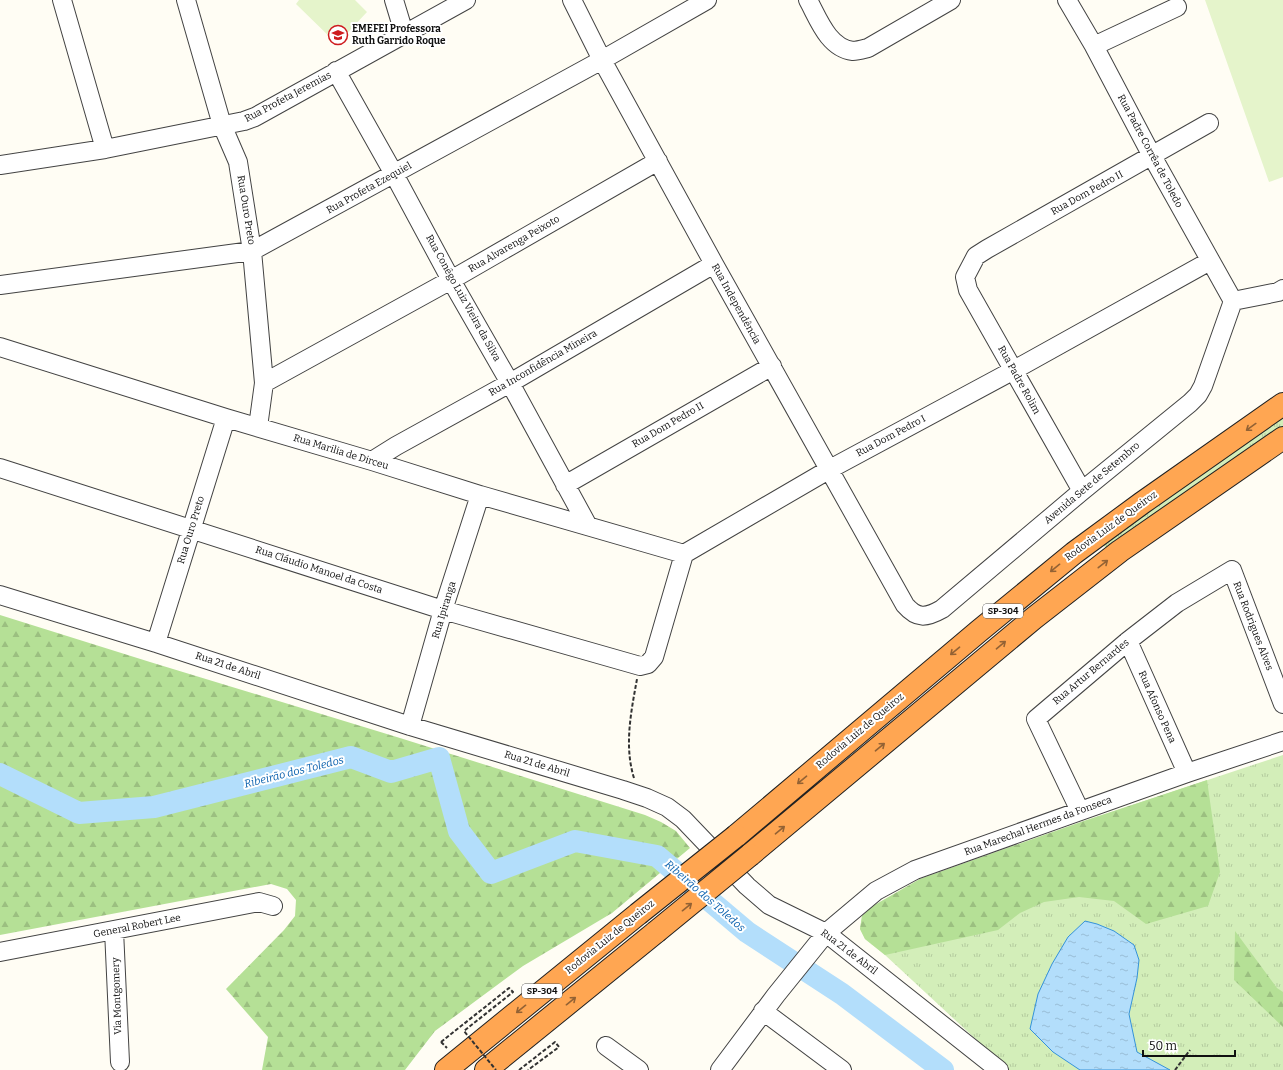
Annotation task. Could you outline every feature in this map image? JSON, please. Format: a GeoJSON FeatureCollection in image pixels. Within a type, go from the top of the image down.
{"type":"FeatureCollection","features":[{"type":"Feature","properties":{"kind":"highway","name":"Rodovia Luiz de Queiroz"},"geometry":{"type":"LineString","coordinates":[[446,1070],[736,836],[974,635],[1074,553],[1142,503],[1283,404]]}},
{"type":"Feature","properties":{"kind":"highway","name":"SP-304"},"geometry":{"type":"LineString","coordinates":[[486,1070],[750,855],[1076,584],[1120,551],[1283,438]]}},
{"type":"Feature","properties":{"kind":"street"},"geometry":{"type":"LineString","coordinates":[[62,0],[104,149]]}},
{"type":"Feature","properties":{"kind":"street","name":"Rua Ouro Preto"},"geometry":{"type":"LineString","coordinates":[[186,0],[222,125],[238,162],[252,251],[264,383],[258,428]]}},
{"type":"Feature","properties":{"kind":"street"},"geometry":{"type":"LineString","coordinates":[[394,0],[404,33]]}},
{"type":"Feature","properties":{"kind":"street","name":"Rua Profeta Jeremias"},"geometry":{"type":"LineString","coordinates":[[0,166],[104,149],[244,121],[254,117],[466,0]]}},
{"type":"Feature","properties":{"kind":"street","name":"Rua Independência"},"geometry":{"type":"LineString","coordinates":[[572,0],[602,60],[714,264],[905,605]]}},
{"type":"Feature","properties":{"kind":"street","name":"Rua Profeta Ezequiel"},"geometry":{"type":"LineString","coordinates":[[0,286],[252,251],[602,60],[707,0]]}},
{"type":"Feature","properties":{"kind":"street"},"geometry":{"type":"LineString","coordinates":[[808,0],[831,40],[841,47],[853,51],[868,48],[951,0]]}},
{"type":"Feature","properties":{"kind":"street","name":"Rua Padre Corrêa de Toledo"},"geometry":{"type":"LineString","coordinates":[[1067,0],[1094,46],[1152,156],[1233,301]]}},
{"type":"Feature","properties":{"kind":"street"},"geometry":{"type":"LineString","coordinates":[[1094,46],[1178,7]]}},
{"type":"Feature","properties":{"kind":"street","name":"Rua Conêgo Luiz Vieira da Silva"},"geometry":{"type":"LineString","coordinates":[[336,71],[451,280],[510,382],[588,526]]}},
{"type":"Feature","properties":{"kind":"street","name":"Rua Dom Pedro II"},"geometry":{"type":"LineString","coordinates":[[970,267],[976,256],[986,249],[1209,123]]}},
{"type":"Feature","properties":{"kind":"street","name":"Rua Alvarenga Peixoto"},"geometry":{"type":"LineString","coordinates":[[264,383],[451,280],[658,161]]}},
{"type":"Feature","properties":{"kind":"street","name":"Rua Dom Pedro I"},"geometry":{"type":"LineString","coordinates":[[684,554],[830,469],[1014,370],[1210,261]]}},
{"type":"Feature","properties":{"kind":"street","name":"Rua Inconfidência Mineira"},"geometry":{"type":"LineString","coordinates":[[372,461],[714,264]]}},
{"type":"Feature","properties":{"kind":"street","name":"Rua Padre Rolim"},"geometry":{"type":"LineString","coordinates":[[970,267],[965,277],[968,290],[1082,491]]}},
{"type":"Feature","properties":{"kind":"street"},"geometry":{"type":"LineString","coordinates":[[1233,301],[1278,292],[1283,289]]}},
{"type":"Feature","properties":{"kind":"street","name":"Avenida Sete de Setembro"},"geometry":{"type":"LineString","coordinates":[[905,605],[911,612],[919,616],[927,616],[942,609],[1082,491],[1190,403],[1198,395],[1203,386],[1233,301]]}},
{"type":"Feature","properties":{"kind":"street","name":"Rua Marilia de Dirceu"},"geometry":{"type":"LineString","coordinates":[[0,347],[258,428],[372,461],[480,495],[684,554]]}},
{"type":"Feature","properties":{"kind":"street","name":"Rua Dom Pedro II"},"geometry":{"type":"LineString","coordinates":[[565,485],[772,366]]}},
{"type":"Feature","properties":{"kind":"street","name":"Rua Ouro Preto"},"geometry":{"type":"LineString","coordinates":[[156,643],[226,418]]}},
{"type":"Feature","properties":{"kind":"street","name":"Rua Cláudio Manoel da Costa"},"geometry":{"type":"LineString","coordinates":[[0,468],[443,610],[640,666]]}},
{"type":"Feature","properties":{"kind":"street","name":"Rua Ipiranga"},"geometry":{"type":"LineString","coordinates":[[410,726],[443,610],[480,495]]}},
{"type":"Feature","properties":{"kind":"street"},"geometry":{"type":"LineString","coordinates":[[640,666],[648,664],[654,657],[684,554]]}},
{"type":"Feature","properties":{"kind":"street","name":"Rua Artur Bernardes"},"geometry":{"type":"LineString","coordinates":[[1080,811],[1036,719],[1128,641],[1177,603],[1232,570]]}},
{"type":"Feature","properties":{"kind":"street","name":"Rua Rodrigues Alves"},"geometry":{"type":"LineString","coordinates":[[1232,570],[1283,704]]}},
{"type":"Feature","properties":{"kind":"street","name":"Rua 21 de Abril"},"geometry":{"type":"LineString","coordinates":[[0,595],[156,643],[410,726],[640,796],[667,807],[683,820],[747,886],[769,905],[826,933],[999,1070]]}},
{"type":"Feature","properties":{"kind":"street","name":"Rua Afonso Pena"},"geometry":{"type":"LineString","coordinates":[[1128,641],[1187,773]]}},
{"type":"Feature","properties":{"kind":"street","name":"Rua Marechal Hermes da Fonseca"},"geometry":{"type":"LineString","coordinates":[[763,1011],[826,933],[876,891],[915,870],[1187,773],[1283,741]]}},
{"type":"Feature","properties":{"kind":"street","name":"General Robert Lee"},"geometry":{"type":"LineString","coordinates":[[0,952],[259,902],[273,906]]}},
{"type":"Feature","properties":{"kind":"street","name":"Via Montgomery"},"geometry":{"type":"LineString","coordinates":[[114,930],[120,1062]]}},
{"type":"Feature","properties":{"kind":"street"},"geometry":{"type":"LineString","coordinates":[[720,1070],[763,1011],[842,1070]]}},
{"type":"Feature","properties":{"kind":"street"},"geometry":{"type":"LineString","coordinates":[[606,1046],[639,1070]]}},
{"type":"Feature","properties":{"kind":"path"},"geometry":{"type":"LineString","coordinates":[[640,666],[632,709],[629,738],[629,759],[640,796]]}},
{"type":"Feature","properties":{"kind":"path"},"geometry":{"type":"LineString","coordinates":[[441,1042],[510,988],[513,992],[464,1032],[496,1070]]}},
{"type":"Feature","properties":{"kind":"path"},"geometry":{"type":"LineString","coordinates":[[519,1070],[555,1042],[559,1047],[528,1070]]}},
{"type":"Feature","properties":{"kind":"path"},"geometry":{"type":"LineString","coordinates":[[1175,1070],[1190,1050]]}},
{"type":"Feature","properties":{"kind":"green space"},"geometry":{"type":"Polygon","coordinates":[[[299,0],[355,0],[367,12],[337,44],[296,4],[299,0]]]}},
{"type":"Feature","properties":{"kind":"green space"},"geometry":{"type":"Polygon","coordinates":[[[1205,0],[1283,0],[1283,177],[1269,182],[1205,0]]]}},
{"type":"Feature","properties":{"kind":"green space"},"geometry":{"type":"Polygon","coordinates":[[[1283,415],[1283,431],[1108,551],[1101,542],[1283,415]]]}},
{"type":"Feature","properties":{"kind":"green space"},"geometry":{"type":"Polygon","coordinates":[[[0,615],[645,815],[676,831],[690,848],[612,913],[523,966],[435,1031],[405,1070],[262,1070],[268,1037],[226,989],[284,930],[295,916],[296,900],[287,889],[271,884],[0,935],[0,615]]]}},
{"type":"Feature","properties":{"kind":"green space"},"geometry":{"type":"Polygon","coordinates":[[[1283,755],[1283,1070],[1009,1070],[885,955],[865,939],[860,929],[862,916],[873,906],[920,879],[1084,821],[1283,755]]]}},
{"type":"Feature","properties":{"kind":"green space"},"geometry":{"type":"Polygon","coordinates":[[[1207,780],[1220,872],[1208,906],[1146,924],[1114,901],[1079,897],[1044,902],[1020,913],[998,930],[885,955],[865,939],[860,929],[862,916],[873,906],[920,879],[1084,821],[1207,780]]]}},
{"type":"Feature","properties":{"kind":"green space"},"geometry":{"type":"Polygon","coordinates":[[[1235,931],[1277,988],[1283,992],[1283,1027],[1234,980],[1235,931]]]}},
{"type":"Feature","properties":{"kind":"water"},"geometry":{"type":"Polygon","coordinates":[[[1085,921],[1114,931],[1134,945],[1139,960],[1137,978],[1129,1014],[1137,1052],[1170,1070],[1080,1070],[1053,1052],[1030,1029],[1038,994],[1052,964],[1068,937],[1085,921]]]}},
{"type":"Feature","properties":{"kind":"waterway","name":"Ribeirão dos Toledos"},"geometry":{"type":"LineString","coordinates":[[0,774],[79,813],[154,807],[351,757],[391,772],[439,758],[459,831],[491,873],[575,841],[657,856],[747,932],[842,994],[943,1070]]}},
{"type":"Feature","properties":{"kind":"place","name":"EMEFEI Professora Ruth Garrido Roque"},"geometry":{"type":"Point","coordinates":[338,35]}}]}
